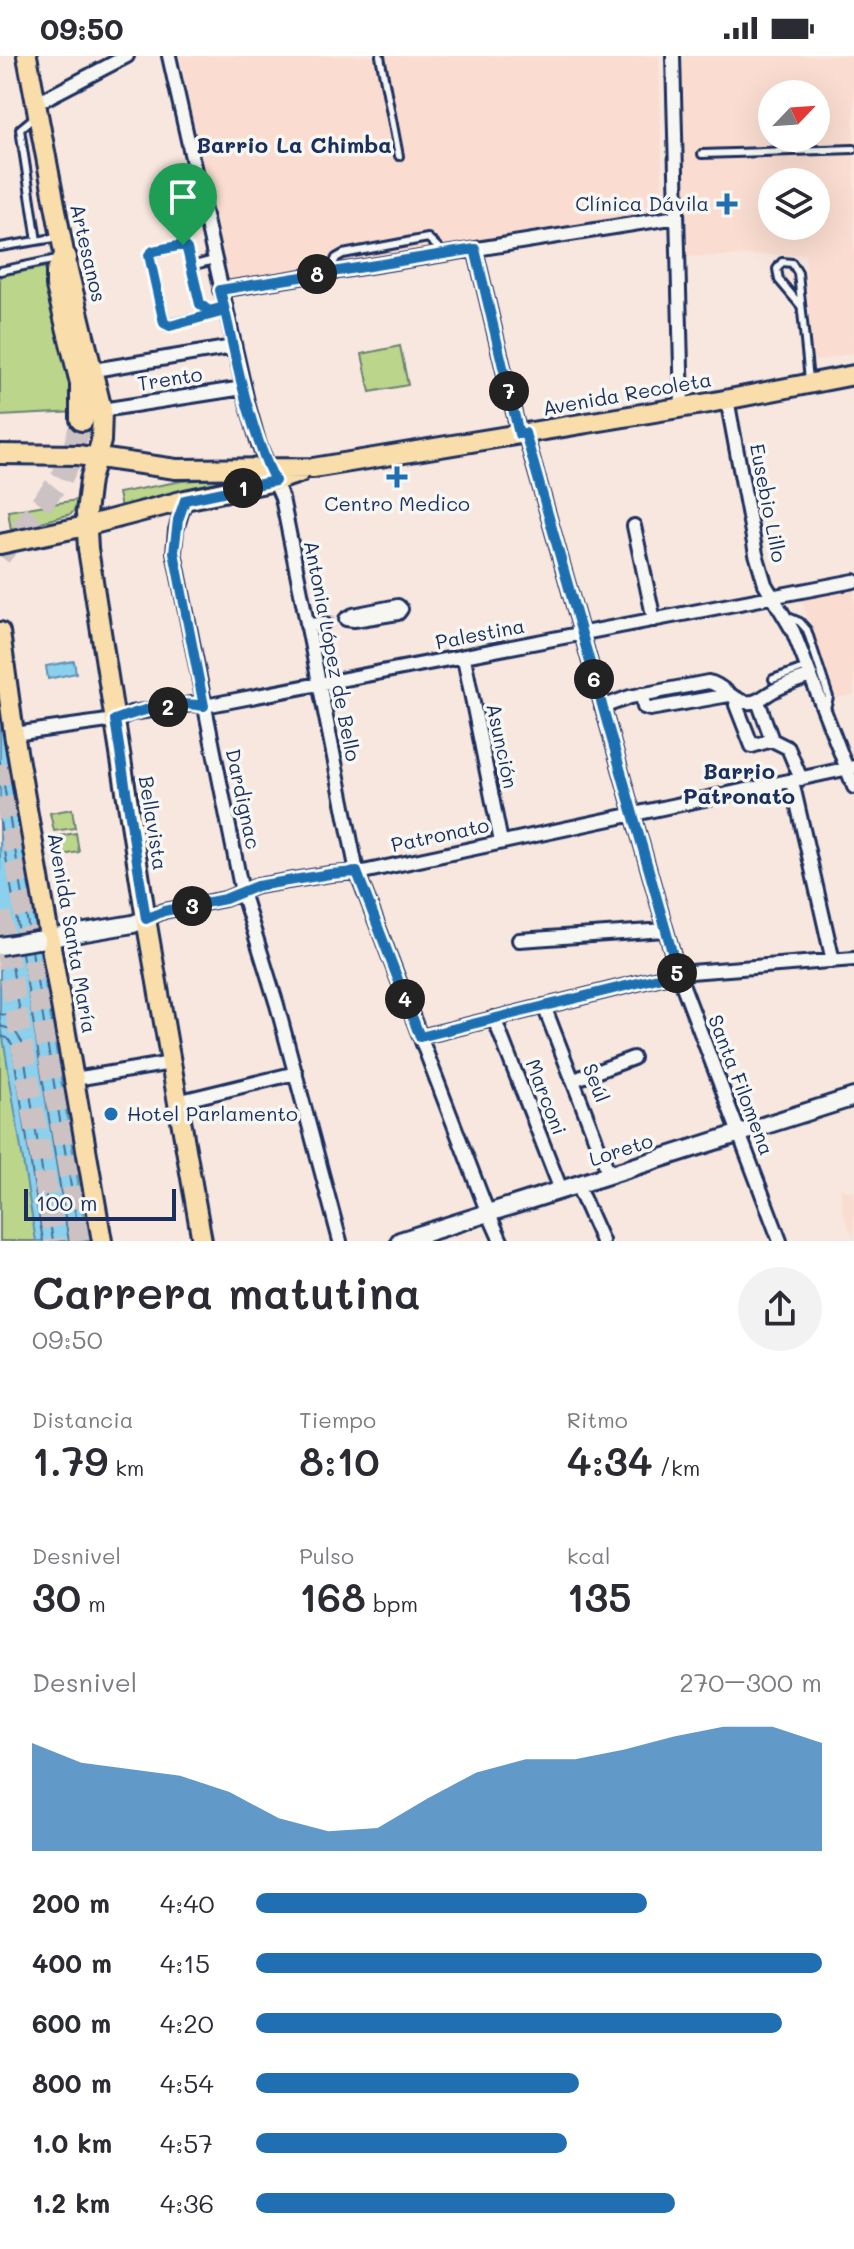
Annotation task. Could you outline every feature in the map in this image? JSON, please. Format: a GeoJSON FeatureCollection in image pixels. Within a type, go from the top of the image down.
{"type":"FeatureCollection","features":[{"type":"Feature","properties":{"kind":"highway"},"geometry":{"type":"LineString","coordinates":[[63,247],[58,286],[92,414]]}},
{"type":"Feature","properties":{"kind":"main road","name":"Artesanos"},"geometry":{"type":"LineString","coordinates":[[27,56],[63,247],[94,370],[92,414],[102,434],[97,458]]}},
{"type":"Feature","properties":{"kind":"main road","name":"Avenida Recoleta"},"geometry":{"type":"LineString","coordinates":[[0,544],[86,526],[272,474],[682,407],[854,375]]}},
{"type":"Feature","properties":{"kind":"main road","name":"Avenida Recoleta"},"geometry":{"type":"LineString","coordinates":[[0,454],[39,453],[176,469],[272,474]]}},
{"type":"Feature","properties":{"kind":"main road","name":"Bellavista"},"geometry":{"type":"LineString","coordinates":[[97,458],[90,480],[86,526],[146,919],[202,1241]]}},
{"type":"Feature","properties":{"kind":"main road","name":"Avenida Santa María"},"geometry":{"type":"LineString","coordinates":[[0,632],[44,938],[75,1079],[102,1241]]}},
{"type":"Feature","properties":{"kind":"main road","name":"Patronato"},"geometry":{"type":"LineString","coordinates":[[0,946],[133,924],[146,919]]}},
{"type":"Feature","properties":{"kind":"main road","name":"Loreto"},"geometry":{"type":"LineString","coordinates":[[400,1241],[854,1097]]}},
{"type":"Feature","properties":{"kind":"street"},"geometry":{"type":"LineString","coordinates":[[36,109],[127,56]]}},
{"type":"Feature","properties":{"kind":"street","name":"Antonia López de Bello"},"geometry":{"type":"LineString","coordinates":[[169,56],[252,424],[282,498],[357,872],[501,1241]]}},
{"type":"Feature","properties":{"kind":"street"},"geometry":{"type":"LineString","coordinates":[[673,56],[682,407]]}},
{"type":"Feature","properties":{"kind":"street"},"geometry":{"type":"LineString","coordinates":[[220,290],[677,217]]}},
{"type":"Feature","properties":{"kind":"street","name":"Santa Filomena"},"geometry":{"type":"LineString","coordinates":[[475,249],[522,434],[678,973],[780,1241]]}},
{"type":"Feature","properties":{"kind":"street"},"geometry":{"type":"LineString","coordinates":[[94,370],[233,347]]}},
{"type":"Feature","properties":{"kind":"street","name":"Trento"},"geometry":{"type":"LineString","coordinates":[[92,414],[243,388]]}},
{"type":"Feature","properties":{"kind":"street","name":"Eusebio Lillo"},"geometry":{"type":"LineString","coordinates":[[727,399],[763,578],[786,616],[824,713],[850,768],[854,787]]}},
{"type":"Feature","properties":{"kind":"street","name":"Dardignac"},"geometry":{"type":"LineString","coordinates":[[185,500],[178,520],[174,552],[242,892],[296,1073],[340,1241]]}},
{"type":"Feature","properties":{"kind":"street"},"geometry":{"type":"LineString","coordinates":[[634,526],[654,620]]}},
{"type":"Feature","properties":{"kind":"street","name":"Palestina"},"geometry":{"type":"LineString","coordinates":[[14,734],[115,720],[131,713],[192,704],[204,706],[318,686],[854,581]]}},
{"type":"Feature","properties":{"kind":"street"},"geometry":{"type":"LineString","coordinates":[[307,626],[323,623]]}},
{"type":"Feature","properties":{"kind":"street","name":"Asunción"},"geometry":{"type":"LineString","coordinates":[[464,658],[501,842]]}},
{"type":"Feature","properties":{"kind":"street"},"geometry":{"type":"LineString","coordinates":[[602,707],[642,694],[712,681],[734,697],[758,701],[809,672]]}},
{"type":"Feature","properties":{"kind":"street"},"geometry":{"type":"LineString","coordinates":[[734,697],[752,746],[772,740],[788,748],[833,961]]}},
{"type":"Feature","properties":{"kind":"street"},"geometry":{"type":"LineString","coordinates":[[758,701],[772,740]]}},
{"type":"Feature","properties":{"kind":"street","name":"Patronato"},"geometry":{"type":"LineString","coordinates":[[146,919],[164,911],[225,899],[294,879],[357,872],[850,768]]}},
{"type":"Feature","properties":{"kind":"street"},"geometry":{"type":"LineString","coordinates":[[519,940],[665,930]]}},
{"type":"Feature","properties":{"kind":"street"},"geometry":{"type":"LineString","coordinates":[[420,1037],[678,973],[854,959]]}},
{"type":"Feature","properties":{"kind":"street","name":"Seúl"},"geometry":{"type":"LineString","coordinates":[[544,1006],[609,1174]]}},
{"type":"Feature","properties":{"kind":"street","name":"Marconi"},"geometry":{"type":"LineString","coordinates":[[494,1018],[569,1187],[602,1241]]}},
{"type":"Feature","properties":{"kind":"street"},"geometry":{"type":"LineString","coordinates":[[574,1080],[633,1058]]}},
{"type":"Feature","properties":{"kind":"street"},"geometry":{"type":"LineString","coordinates":[[75,1079],[171,1063]]}},
{"type":"Feature","properties":{"kind":"street"},"geometry":{"type":"LineString","coordinates":[[177,1102],[296,1073]]}},
{"type":"Feature","properties":{"kind":"lane"},"geometry":{"type":"LineString","coordinates":[[380,56],[399,156]]}},
{"type":"Feature","properties":{"kind":"lane"},"geometry":{"type":"LineString","coordinates":[[36,109],[20,129],[37,241]]}},
{"type":"Feature","properties":{"kind":"lane"},"geometry":{"type":"LineString","coordinates":[[702,154],[854,149]]}},
{"type":"Feature","properties":{"kind":"lane"},"geometry":{"type":"LineString","coordinates":[[0,247],[37,241],[63,247]]}},
{"type":"Feature","properties":{"kind":"lane"},"geometry":{"type":"LineString","coordinates":[[204,313],[187,249],[183,245],[153,251],[149,255],[164,323],[170,326],[204,313],[209,311],[225,309]]}},
{"type":"Feature","properties":{"kind":"lane"},"geometry":{"type":"LineString","coordinates":[[0,271],[63,247]]}},
{"type":"Feature","properties":{"kind":"lane"},"geometry":{"type":"LineString","coordinates":[[191,266],[214,260]]}},
{"type":"Feature","properties":{"kind":"lane"},"geometry":{"type":"LineString","coordinates":[[801,306],[779,280],[777,269],[782,262],[792,263],[797,268],[801,306],[809,384]]}},
{"type":"Feature","properties":{"kind":"lane"},"geometry":{"type":"LineString","coordinates":[[786,616],[800,622],[807,630],[829,697],[824,713]]}},
{"type":"Feature","properties":{"kind":"lane"},"geometry":{"type":"LineString","coordinates":[[773,679],[809,672]]}},
{"type":"Feature","properties":{"kind":"shaded area"},"geometry":{"type":"Polygon","coordinates":[[[180,56],[659,56],[663,209],[469,246],[224,286],[180,56]]]}},
{"type":"Feature","properties":{"kind":"shaded area","name":"Clínica Dávila"},"geometry":{"type":"Polygon","coordinates":[[[682,56],[854,56],[854,353],[812,362],[805,254],[683,257],[682,56]]]}},
{"type":"Feature","properties":{"kind":"shaded area"},"geometry":{"type":"Polygon","coordinates":[[[854,588],[854,695],[837,698],[801,599],[854,588]]]}},
{"type":"Feature","properties":{"kind":"shaded area"},"geometry":{"type":"Polygon","coordinates":[[[840,1189],[854,1192],[854,1240],[843,1212],[840,1189]]]}},
{"type":"Feature","properties":{"kind":"green space"},"geometry":{"type":"Polygon","coordinates":[[[46,267],[50,270],[77,412],[0,416],[0,276],[46,267]]]}},
{"type":"Feature","properties":{"kind":"green space"},"geometry":{"type":"Polygon","coordinates":[[[400,346],[408,385],[370,392],[362,354],[400,346]]]}},
{"type":"Feature","properties":{"kind":"green space"},"geometry":{"type":"Polygon","coordinates":[[[259,476],[121,508],[118,493],[182,481],[259,476]]]}},
{"type":"Feature","properties":{"kind":"green space"},"geometry":{"type":"Polygon","coordinates":[[[77,500],[71,514],[11,530],[8,511],[77,500]]]}},
{"type":"Feature","properties":{"kind":"green space"},"geometry":{"type":"Polygon","coordinates":[[[0,713],[58,1061],[61,1061],[93,1241],[0,1241],[0,713]]]}},
{"type":"Feature","properties":{"kind":"green space"},"geometry":{"type":"Polygon","coordinates":[[[72,809],[75,828],[54,831],[50,813],[72,809]]]}},
{"type":"Feature","properties":{"kind":"green space"},"geometry":{"type":"Polygon","coordinates":[[[76,833],[79,852],[57,856],[54,837],[76,833]]]}},
{"type":"Feature","properties":{"kind":"water"},"geometry":{"type":"Polygon","coordinates":[[[74,661],[76,673],[48,679],[46,666],[74,661]]]}},
{"type":"Feature","properties":{"kind":"water"},"geometry":{"type":"Polygon","coordinates":[[[0,714],[88,1241],[36,1241],[0,1019],[0,714]]]}},
{"type":"Feature","properties":{"kind":"tunnel"},"geometry":{"type":"LineString","coordinates":[[0,556],[61,479],[71,458],[82,419]]}},
{"type":"Feature","properties":{"kind":"tunnel"},"geometry":{"type":"LineString","coordinates":[[323,623],[346,619]]}},
{"type":"Feature","properties":{"kind":"tunnel"},"geometry":{"type":"LineString","coordinates":[[0,764],[81,1241]]}},
{"type":"Feature","properties":{"kind":"tunnel"},"geometry":{"type":"LineString","coordinates":[[0,913],[55,1241]]}},
{"type":"Feature","properties":{"kind":"place","name":"Clínica Dávila"},"geometry":{"type":"Point","coordinates":[727,204]}},
{"type":"Feature","properties":{"kind":"place","name":"Centro Medico"},"geometry":{"type":"Point","coordinates":[397,477]}},
{"type":"Feature","properties":{"kind":"place","name":"Hotel Parlamento"},"geometry":{"type":"Point","coordinates":[111,1114]}},
{"type":"Feature","properties":{"kind":"district","name":"Barrio La Chimba"},"geometry":{"type":"Point","coordinates":[294,145]}},
{"type":"Feature","properties":{"kind":"district","name":"Barrio Patronato"},"geometry":{"type":"Point","coordinates":[739,784]}},
{"type":"Feature","properties":{"kind":"route"},"geometry":{"type":"LineString","coordinates":[[183,245],[153,251],[149,255],[164,323],[170,326],[225,311],[220,290],[475,249],[519,434],[525,433],[678,973],[420,1037],[357,872],[257,886],[225,899],[164,911],[146,919],[115,720],[131,713],[192,704],[204,706],[174,552],[181,509],[185,500],[275,481],[252,424],[233,347],[225,311],[224,307],[209,311],[203,309],[187,249],[183,245]]}}]}
